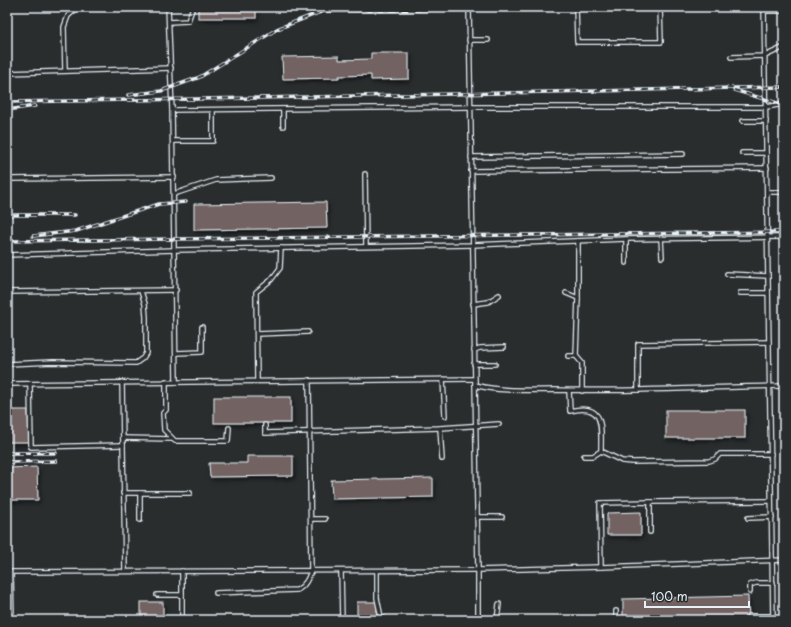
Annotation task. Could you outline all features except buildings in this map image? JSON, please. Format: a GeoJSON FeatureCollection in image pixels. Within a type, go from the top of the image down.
{"type":"FeatureCollection","features":[{"type":"Feature","properties":{"kind":"lane"},"geometry":{"type":"LineString","coordinates":[[65,71],[64,27],[68,16],[78,7]]}},
{"type":"Feature","properties":{"kind":"lane"},"geometry":{"type":"LineString","coordinates":[[168,7],[174,177],[176,381]]}},
{"type":"Feature","properties":{"kind":"lane"},"geometry":{"type":"LineString","coordinates":[[169,22],[188,21],[192,7]]}},
{"type":"Feature","properties":{"kind":"lane"},"geometry":{"type":"LineString","coordinates":[[469,7],[478,620]]}},
{"type":"Feature","properties":{"kind":"lane"},"geometry":{"type":"LineString","coordinates":[[576,7],[577,42],[661,42],[660,7]]}},
{"type":"Feature","properties":{"kind":"lane"},"geometry":{"type":"LineString","coordinates":[[749,616],[773,618],[764,9],[784,11]]}},
{"type":"Feature","properties":{"kind":"lane"},"geometry":{"type":"LineString","coordinates":[[469,40],[488,40]]}},
{"type":"Feature","properties":{"kind":"lane"},"geometry":{"type":"LineString","coordinates":[[731,57],[765,56],[784,47]]}},
{"type":"Feature","properties":{"kind":"lane"},"geometry":{"type":"LineString","coordinates":[[7,73],[171,68]]}},
{"type":"Feature","properties":{"kind":"lane"},"geometry":{"type":"LineString","coordinates":[[172,110],[470,107],[766,107],[784,104]]}},
{"type":"Feature","properties":{"kind":"lane"},"geometry":{"type":"LineString","coordinates":[[173,142],[213,141],[213,110]]}},
{"type":"Feature","properties":{"kind":"lane"},"geometry":{"type":"LineString","coordinates":[[283,110],[283,126]]}},
{"type":"Feature","properties":{"kind":"lane"},"geometry":{"type":"LineString","coordinates":[[744,121],[766,121]]}},
{"type":"Feature","properties":{"kind":"lane"},"geometry":{"type":"LineString","coordinates":[[742,153],[766,154]]}},
{"type":"Feature","properties":{"kind":"lane"},"geometry":{"type":"LineString","coordinates":[[471,157],[683,154]]}},
{"type":"Feature","properties":{"kind":"lane"},"geometry":{"type":"LineString","coordinates":[[471,171],[767,168]]}},
{"type":"Feature","properties":{"kind":"lane"},"geometry":{"type":"LineString","coordinates":[[365,174],[366,246]]}},
{"type":"Feature","properties":{"kind":"lane"},"geometry":{"type":"LineString","coordinates":[[11,179],[174,177]]}},
{"type":"Feature","properties":{"kind":"lane"},"geometry":{"type":"LineString","coordinates":[[174,194],[216,180],[271,178]]}},
{"type":"Feature","properties":{"kind":"lane"},"geometry":{"type":"LineString","coordinates":[[767,192],[784,192]]}},
{"type":"Feature","properties":{"kind":"lane"},"geometry":{"type":"LineString","coordinates":[[7,255],[175,250],[472,245],[661,238],[784,237]]}},
{"type":"Feature","properties":{"kind":"lane"},"geometry":{"type":"LineString","coordinates":[[661,238],[662,257]]}},
{"type":"Feature","properties":{"kind":"lane"},"geometry":{"type":"LineString","coordinates":[[626,239],[626,263]]}},
{"type":"Feature","properties":{"kind":"lane"},"geometry":{"type":"LineString","coordinates":[[578,241],[576,356],[582,363],[582,391]]}},
{"type":"Feature","properties":{"kind":"lane"},"geometry":{"type":"LineString","coordinates":[[257,381],[256,292],[271,280],[280,268],[281,248]]}},
{"type":"Feature","properties":{"kind":"lane"},"geometry":{"type":"LineString","coordinates":[[727,274],[768,276]]}},
{"type":"Feature","properties":{"kind":"lane"},"geometry":{"type":"LineString","coordinates":[[7,364],[53,362],[139,362],[146,353],[147,333],[145,304],[141,290]]}},
{"type":"Feature","properties":{"kind":"lane"},"geometry":{"type":"LineString","coordinates":[[7,292],[176,290]]}},
{"type":"Feature","properties":{"kind":"lane"},"geometry":{"type":"LineString","coordinates":[[566,293],[578,298]]}},
{"type":"Feature","properties":{"kind":"lane"},"geometry":{"type":"LineString","coordinates":[[740,293],[768,293]]}},
{"type":"Feature","properties":{"kind":"lane"},"geometry":{"type":"LineString","coordinates":[[473,304],[488,302],[499,295]]}},
{"type":"Feature","properties":{"kind":"lane"},"geometry":{"type":"LineString","coordinates":[[176,353],[202,352],[202,327]]}},
{"type":"Feature","properties":{"kind":"lane"},"geometry":{"type":"LineString","coordinates":[[257,334],[308,332]]}},
{"type":"Feature","properties":{"kind":"lane"},"geometry":{"type":"LineString","coordinates":[[638,390],[638,344],[769,342]]}},
{"type":"Feature","properties":{"kind":"lane"},"geometry":{"type":"LineString","coordinates":[[474,350],[480,348],[504,347]]}},
{"type":"Feature","properties":{"kind":"lane"},"geometry":{"type":"LineString","coordinates":[[568,356],[576,356]]}},
{"type":"Feature","properties":{"kind":"lane"},"geometry":{"type":"LineString","coordinates":[[474,364],[495,364]]}},
{"type":"Feature","properties":{"kind":"lane"},"geometry":{"type":"LineString","coordinates":[[443,379],[445,416]]}},
{"type":"Feature","properties":{"kind":"lane"},"geometry":{"type":"LineString","coordinates":[[7,384],[166,381],[474,379]]}},
{"type":"Feature","properties":{"kind":"lane"},"geometry":{"type":"LineString","coordinates":[[216,593],[297,590],[301,588],[308,579],[311,571],[309,380]]}},
{"type":"Feature","properties":{"kind":"lane"},"geometry":{"type":"LineString","coordinates":[[166,381],[164,430],[172,439]]}},
{"type":"Feature","properties":{"kind":"lane"},"geometry":{"type":"LineString","coordinates":[[122,382],[125,571]]}},
{"type":"Feature","properties":{"kind":"lane"},"geometry":{"type":"LineString","coordinates":[[30,384],[31,447],[123,445]]}},
{"type":"Feature","properties":{"kind":"lane"},"geometry":{"type":"LineString","coordinates":[[475,385],[484,388],[499,389],[569,391],[784,386]]}},
{"type":"Feature","properties":{"kind":"lane"},"geometry":{"type":"LineString","coordinates":[[569,391],[570,411],[584,409],[590,410],[598,416],[601,422],[601,451]]}},
{"type":"Feature","properties":{"kind":"lane"},"geometry":{"type":"LineString","coordinates":[[265,425],[265,433],[440,428],[499,424]]}},
{"type":"Feature","properties":{"kind":"lane"},"geometry":{"type":"LineString","coordinates":[[123,438],[172,439],[175,441],[228,441],[228,428]]}},
{"type":"Feature","properties":{"kind":"lane"},"geometry":{"type":"LineString","coordinates":[[440,428],[442,458]]}},
{"type":"Feature","properties":{"kind":"lane"},"geometry":{"type":"LineString","coordinates":[[601,451],[622,461],[634,462],[709,461],[713,460],[720,454],[771,454]]}},
{"type":"Feature","properties":{"kind":"lane"},"geometry":{"type":"LineString","coordinates":[[584,456],[593,456],[601,451]]}},
{"type":"Feature","properties":{"kind":"lane"},"geometry":{"type":"LineString","coordinates":[[123,493],[190,493]]}},
{"type":"Feature","properties":{"kind":"lane"},"geometry":{"type":"LineString","coordinates":[[140,493],[140,520]]}},
{"type":"Feature","properties":{"kind":"lane"},"geometry":{"type":"LineString","coordinates":[[601,567],[600,503],[772,501]]}},
{"type":"Feature","properties":{"kind":"lane"},"geometry":{"type":"LineString","coordinates":[[650,502],[650,532]]}},
{"type":"Feature","properties":{"kind":"lane"},"geometry":{"type":"LineString","coordinates":[[477,517],[502,517]]}},
{"type":"Feature","properties":{"kind":"lane"},"geometry":{"type":"LineString","coordinates":[[748,518],[772,517]]}},
{"type":"Feature","properties":{"kind":"lane"},"geometry":{"type":"LineString","coordinates":[[311,519],[325,519]]}},
{"type":"Feature","properties":{"kind":"lane"},"geometry":{"type":"LineString","coordinates":[[12,620],[9,572],[478,570],[784,560]]}},
{"type":"Feature","properties":{"kind":"lane"},"geometry":{"type":"LineString","coordinates":[[182,571],[182,620]]}},
{"type":"Feature","properties":{"kind":"lane"},"geometry":{"type":"LineString","coordinates":[[341,571],[342,620]]}},
{"type":"Feature","properties":{"kind":"lane"},"geometry":{"type":"LineString","coordinates":[[376,571],[377,598],[381,617],[387,620]]}},
{"type":"Feature","properties":{"kind":"lane"},"geometry":{"type":"LineString","coordinates":[[750,592],[750,585],[756,583],[773,583]]}},
{"type":"Feature","properties":{"kind":"lane"},"geometry":{"type":"LineString","coordinates":[[157,595],[182,595]]}},
{"type":"Feature","properties":{"kind":"lane"},"geometry":{"type":"LineString","coordinates":[[497,620],[499,604]]}},
{"type":"Feature","properties":{"kind":"lane"},"geometry":{"type":"LineString","coordinates":[[616,611],[616,620]]}},
{"type":"Feature","properties":{"kind":"lane"},"geometry":{"type":"LineString","coordinates":[[7,612],[12,612]]}},
{"type":"Feature","properties":{"kind":"railway"},"geometry":{"type":"LineString","coordinates":[[128,95],[161,91],[200,77],[277,29],[323,11],[428,10]]}},
{"type":"Feature","properties":{"kind":"railway"},"geometry":{"type":"LineString","coordinates":[[7,102],[784,87]]}},
{"type":"Feature","properties":{"kind":"railway"},"geometry":{"type":"LineString","coordinates":[[734,90],[784,105]]}},
{"type":"Feature","properties":{"kind":"railway"},"geometry":{"type":"LineString","coordinates":[[7,110],[35,106]]}},
{"type":"Feature","properties":{"kind":"railway"},"geometry":{"type":"LineString","coordinates":[[33,236],[76,231],[159,204],[186,202]]}},
{"type":"Feature","properties":{"kind":"railway"},"geometry":{"type":"LineString","coordinates":[[7,215],[75,215]]}},
{"type":"Feature","properties":{"kind":"railway"},"geometry":{"type":"LineString","coordinates":[[7,241],[784,232]]}},
{"type":"Feature","properties":{"kind":"railway"},"geometry":{"type":"LineString","coordinates":[[7,453],[56,453]]}},
{"type":"Feature","properties":{"kind":"railway"},"geometry":{"type":"LineString","coordinates":[[7,462],[56,461]]}}]}
